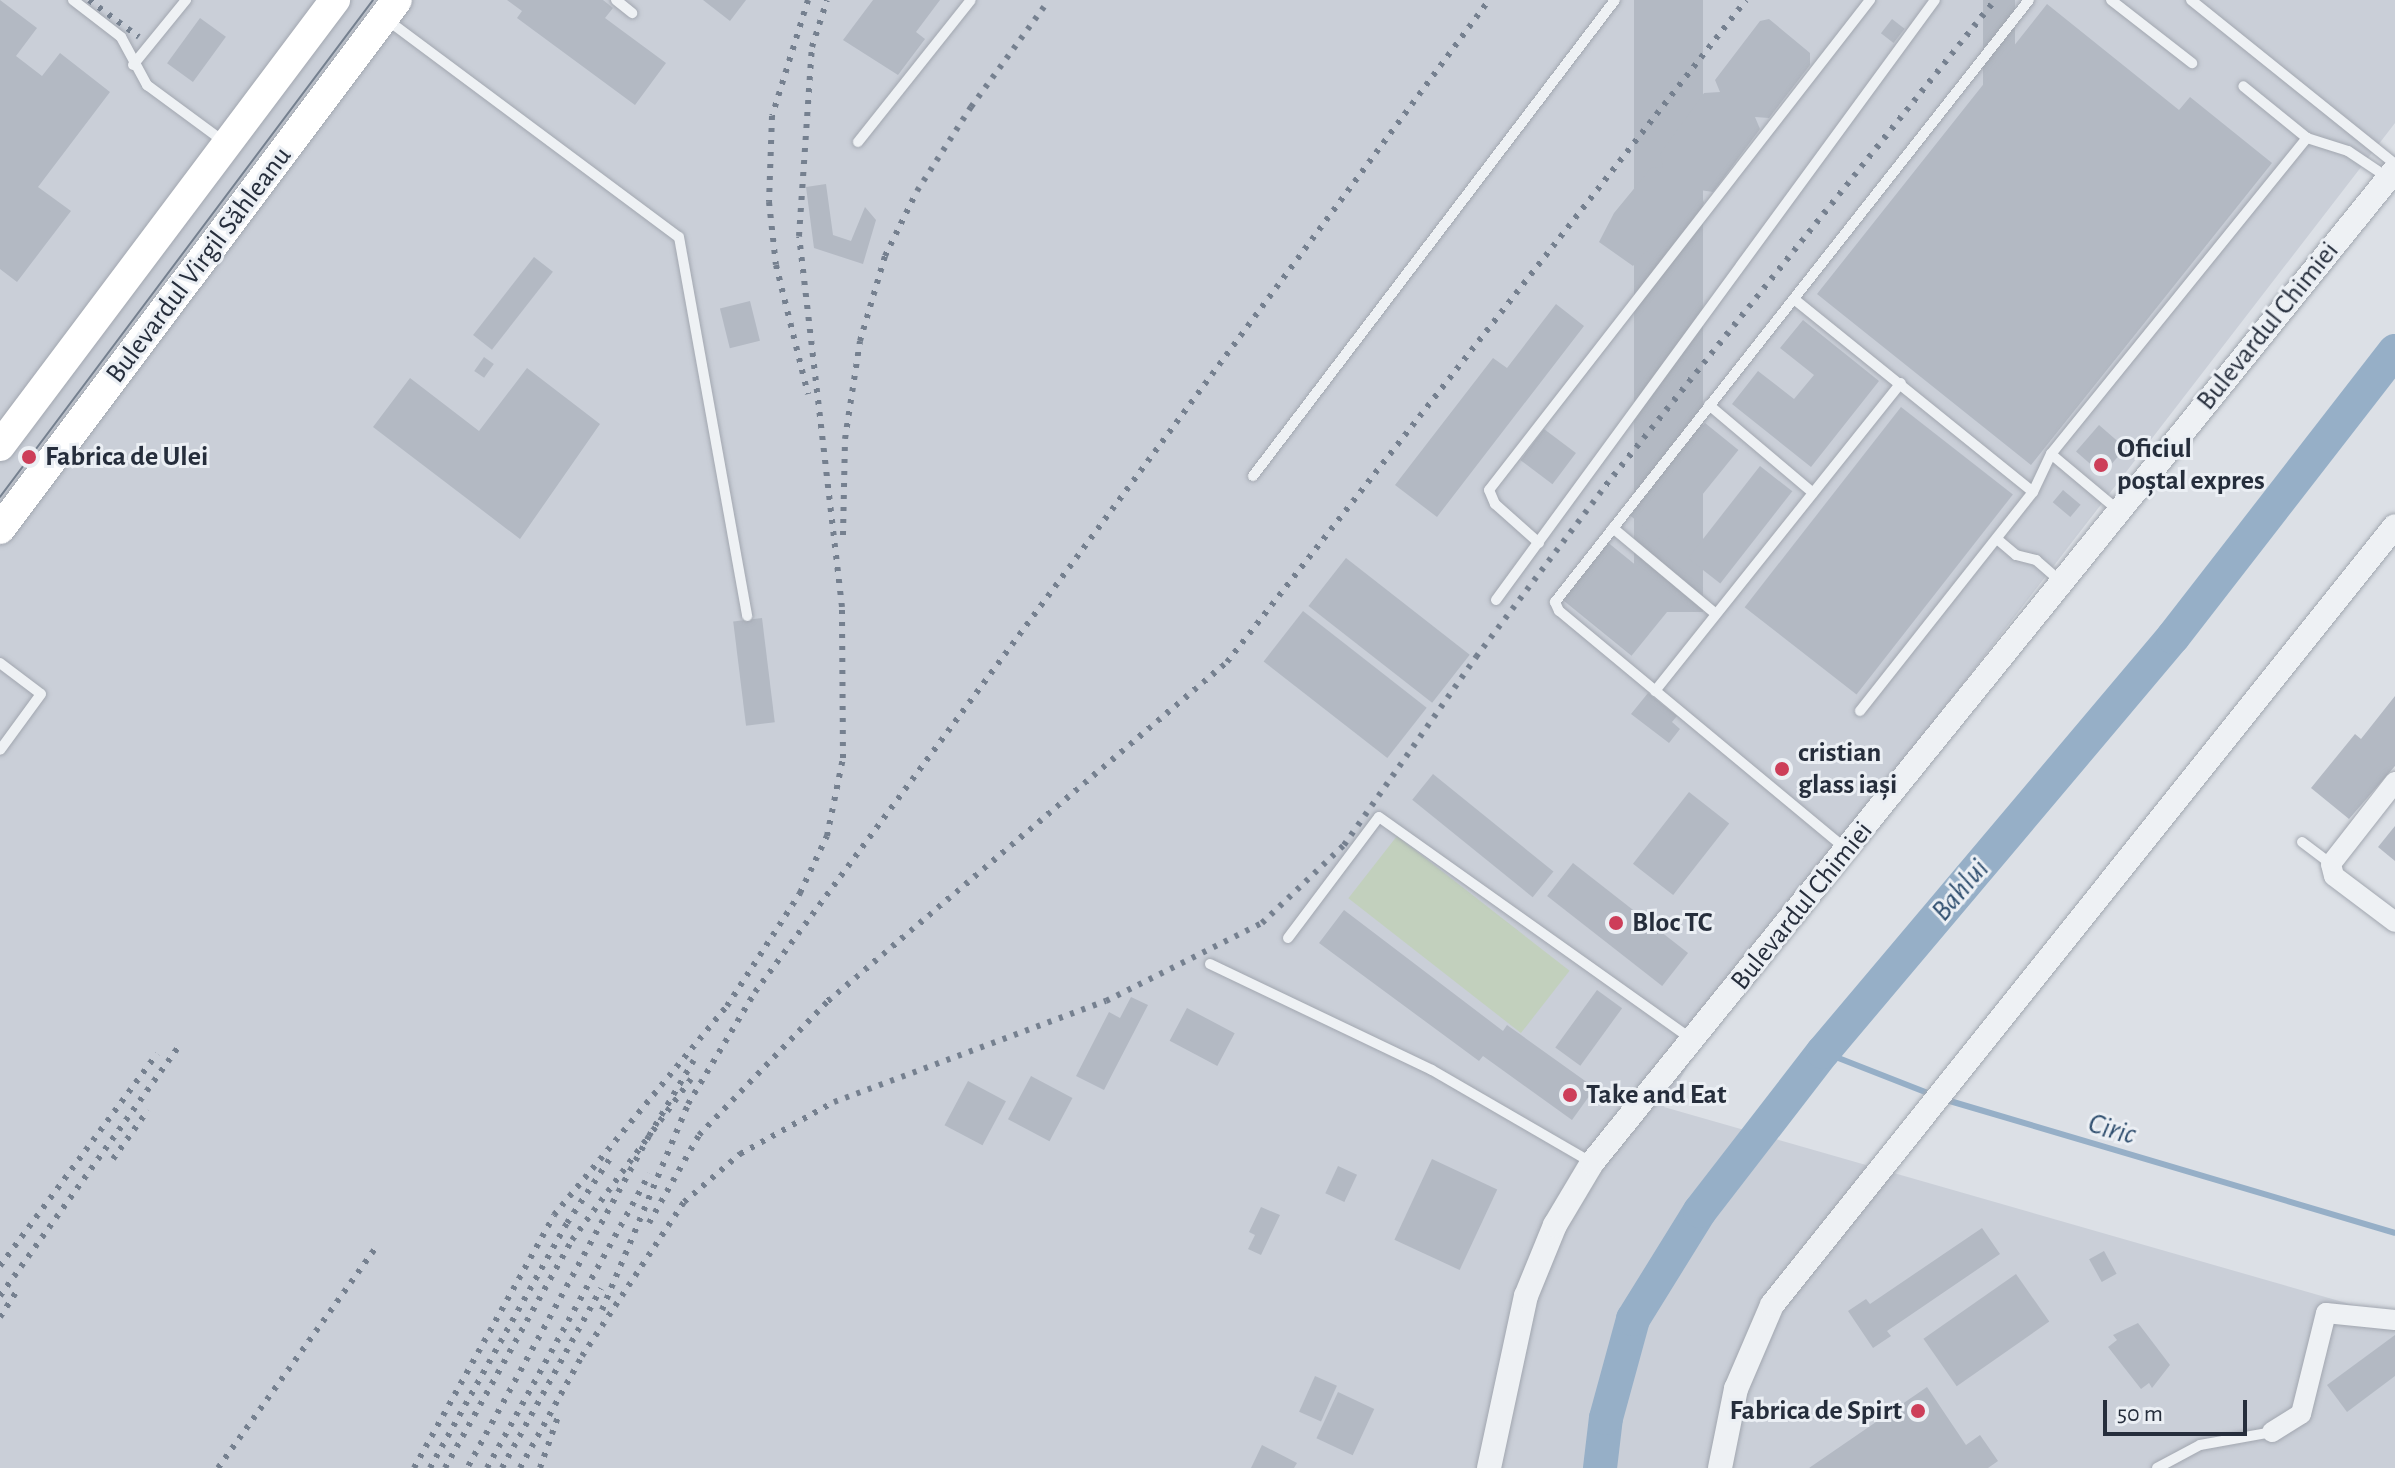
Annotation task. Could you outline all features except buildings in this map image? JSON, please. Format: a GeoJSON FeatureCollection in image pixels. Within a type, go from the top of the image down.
{"type":"FeatureCollection","features":[{"type":"Feature","properties":{"kind":"main road","name":"Bulevardul Virgil Săhleanu"},"geometry":{"type":"LineString","coordinates":[[0,446],[335,0]]}},
{"type":"Feature","properties":{"kind":"main road","name":"Bulevardul Virgil Săhleanu"},"geometry":{"type":"LineString","coordinates":[[0,529],[390,9]]}},
{"type":"Feature","properties":{"kind":"street","name":"Bulevardul Chimiei"},"geometry":{"type":"LineString","coordinates":[[1489,1468],[1526,1296],[1555,1225],[1592,1163],[2393,171]]}},
{"type":"Feature","properties":{"kind":"street"},"geometry":{"type":"LineString","coordinates":[[1720,1468],[1736,1389],[1772,1305],[2395,526]]}},
{"type":"Feature","properties":{"kind":"street"},"geometry":{"type":"LineString","coordinates":[[2395,782],[2331,864],[2334,876],[2395,922]]}},
{"type":"Feature","properties":{"kind":"street"},"geometry":{"type":"LineString","coordinates":[[2272,1432],[2301,1414],[2326,1313],[2395,1320]]}},
{"type":"Feature","properties":{"kind":"lane"},"geometry":{"type":"LineString","coordinates":[[73,0],[121,37],[133,65],[147,85],[227,144]]}},
{"type":"Feature","properties":{"kind":"lane"},"geometry":{"type":"LineString","coordinates":[[133,65],[186,0]]}},
{"type":"Feature","properties":{"kind":"lane"},"geometry":{"type":"LineString","coordinates":[[616,0],[632,13]]}},
{"type":"Feature","properties":{"kind":"lane"},"geometry":{"type":"LineString","coordinates":[[858,142],[971,0]]}},
{"type":"Feature","properties":{"kind":"lane"},"geometry":{"type":"LineString","coordinates":[[1253,476],[1615,0]]}},
{"type":"Feature","properties":{"kind":"lane"},"geometry":{"type":"LineString","coordinates":[[1539,543],[1495,504],[1489,490],[1870,0]]}},
{"type":"Feature","properties":{"kind":"lane"},"geometry":{"type":"LineString","coordinates":[[1496,600],[1935,0]]}},
{"type":"Feature","properties":{"kind":"lane"},"geometry":{"type":"LineString","coordinates":[[1847,850],[1556,606],[1556,598],[2029,0]]}},
{"type":"Feature","properties":{"kind":"lane"},"geometry":{"type":"LineString","coordinates":[[2111,0],[2192,63]]}},
{"type":"Feature","properties":{"kind":"lane"},"geometry":{"type":"LineString","coordinates":[[2191,0],[2393,171]]}},
{"type":"Feature","properties":{"kind":"lane"},"geometry":{"type":"LineString","coordinates":[[390,9],[679,237],[747,616]]}},
{"type":"Feature","properties":{"kind":"lane"},"geometry":{"type":"LineString","coordinates":[[2243,86],[2307,138],[2348,151],[2393,171]]}},
{"type":"Feature","properties":{"kind":"lane"},"geometry":{"type":"LineString","coordinates":[[1860,711],[2033,492],[2051,454],[2307,138]]}},
{"type":"Feature","properties":{"kind":"lane"},"geometry":{"type":"LineString","coordinates":[[1794,299],[2033,492]]}},
{"type":"Feature","properties":{"kind":"lane"},"geometry":{"type":"LineString","coordinates":[[1655,691],[1901,383]]}},
{"type":"Feature","properties":{"kind":"lane"},"geometry":{"type":"LineString","coordinates":[[1709,405],[1813,493]]}},
{"type":"Feature","properties":{"kind":"lane"},"geometry":{"type":"LineString","coordinates":[[2051,454],[2118,510]]}},
{"type":"Feature","properties":{"kind":"lane"},"geometry":{"type":"LineString","coordinates":[[1613,528],[1716,614]]}},
{"type":"Feature","properties":{"kind":"lane"},"geometry":{"type":"LineString","coordinates":[[1997,539],[2016,555],[2036,560],[2060,581]]}},
{"type":"Feature","properties":{"kind":"lane"},"geometry":{"type":"LineString","coordinates":[[0,663],[41,694],[0,750]]}},
{"type":"Feature","properties":{"kind":"lane"},"geometry":{"type":"LineString","coordinates":[[1288,938],[1379,817],[1693,1041]]}},
{"type":"Feature","properties":{"kind":"lane"},"geometry":{"type":"LineString","coordinates":[[2302,842],[2331,864]]}},
{"type":"Feature","properties":{"kind":"lane"},"geometry":{"type":"LineString","coordinates":[[1210,964],[1432,1070],[1592,1163]]}},
{"type":"Feature","properties":{"kind":"lane"},"geometry":{"type":"LineString","coordinates":[[2157,1468],[2200,1445],[2272,1432]]}},
{"type":"Feature","properties":{"kind":"shaded area"},"geometry":{"type":"Polygon","coordinates":[[[0,0],[2395,0],[2395,123],[1747,964],[1664,1107],[2395,1317],[2395,1468],[0,1468],[0,0]]]}},
{"type":"Feature","properties":{"kind":"green space"},"geometry":{"type":"Polygon","coordinates":[[[1397,836],[1570,971],[1521,1033],[1348,898],[1397,836]]]}},
{"type":"Feature","properties":{"kind":"waterway","name":"Bahlui"},"geometry":{"type":"LineString","coordinates":[[1600,1468],[1606,1418],[1633,1319],[1700,1211],[1823,1052],[2173,637],[2395,351]]}},
{"type":"Feature","properties":{"kind":"waterway","name":"Ciric"},"geometry":{"type":"LineString","coordinates":[[1823,1052],[1933,1095]]}},
{"type":"Feature","properties":{"kind":"waterway","name":"Ciric"},"geometry":{"type":"LineString","coordinates":[[1943,1099],[2395,1233]]}},
{"type":"Feature","properties":{"kind":"tram line"},"geometry":{"type":"LineString","coordinates":[[0,497],[373,0]]}},
{"type":"Feature","properties":{"kind":"railway"},"geometry":{"type":"LineString","coordinates":[[89,0],[139,37]]}},
{"type":"Feature","properties":{"kind":"railway"},"geometry":{"type":"LineString","coordinates":[[808,0],[772,116],[769,202],[776,265],[808,394]]}},
{"type":"Feature","properties":{"kind":"railway"},"geometry":{"type":"LineString","coordinates":[[414,1468],[554,1215],[727,1006],[800,893],[827,836],[843,758],[842,607],[799,236],[812,47],[827,0]]}},
{"type":"Feature","properties":{"kind":"railway"},"geometry":{"type":"LineString","coordinates":[[843,535],[845,439],[860,341],[885,256],[917,191],[971,107],[1049,0]]}},
{"type":"Feature","properties":{"kind":"railway"},"geometry":{"type":"LineString","coordinates":[[602,1310],[688,1104],[755,992],[1489,0]]}},
{"type":"Feature","properties":{"kind":"railway"},"geometry":{"type":"LineString","coordinates":[[649,1223],[699,1135],[828,1001],[1227,662],[1746,0]]}},
{"type":"Feature","properties":{"kind":"railway"},"geometry":{"type":"LineString","coordinates":[[520,1468],[582,1356],[684,1202],[740,1154],[834,1102],[1106,1001],[1262,923],[1344,845],[1476,657],[1606,485],[1995,0]]}},
{"type":"Feature","properties":{"kind":"railway"},"geometry":{"type":"LineString","coordinates":[[0,1296],[178,1047]]}},
{"type":"Feature","properties":{"kind":"railway"},"geometry":{"type":"LineString","coordinates":[[0,1266],[157,1054]]}},
{"type":"Feature","properties":{"kind":"railway"},"geometry":{"type":"LineString","coordinates":[[691,1079],[649,1136],[694,1060]]}},
{"type":"Feature","properties":{"kind":"railway"},"geometry":{"type":"LineString","coordinates":[[113,1159],[148,1110]]}},
{"type":"Feature","properties":{"kind":"railway"},"geometry":{"type":"LineString","coordinates":[[445,1468],[572,1240],[649,1136],[467,1468]]}},
{"type":"Feature","properties":{"kind":"railway"},"geometry":{"type":"LineString","coordinates":[[430,1468],[567,1223],[611,1157]]}},
{"type":"Feature","properties":{"kind":"railway"},"geometry":{"type":"LineString","coordinates":[[487,1468],[649,1174]]}},
{"type":"Feature","properties":{"kind":"railway"},"geometry":{"type":"LineString","coordinates":[[218,1468],[375,1249]]}},
{"type":"Feature","properties":{"kind":"railway"},"geometry":{"type":"LineString","coordinates":[[0,1317],[19,1288]]}},
{"type":"Feature","properties":{"kind":"railway"},"geometry":{"type":"LineString","coordinates":[[502,1468],[601,1289]]}},
{"type":"Feature","properties":{"kind":"railway"},"geometry":{"type":"LineString","coordinates":[[540,1468],[558,1417]]}},
{"type":"Feature","properties":{"kind":"place","name":"Fabrica de Ulei"},"geometry":{"type":"Point","coordinates":[29,457]}},
{"type":"Feature","properties":{"kind":"place","name":"Oficiul poștal expres"},"geometry":{"type":"Point","coordinates":[2101,465]}},
{"type":"Feature","properties":{"kind":"place","name":"cristian glass iași"},"geometry":{"type":"Point","coordinates":[1782,769]}},
{"type":"Feature","properties":{"kind":"place","name":"Bloc TC"},"geometry":{"type":"Point","coordinates":[1616,923]}},
{"type":"Feature","properties":{"kind":"place","name":"Take and Eat"},"geometry":{"type":"Point","coordinates":[1570,1095]}},
{"type":"Feature","properties":{"kind":"place","name":"Fabrica de Spirt"},"geometry":{"type":"Point","coordinates":[1918,1411]}}]}
